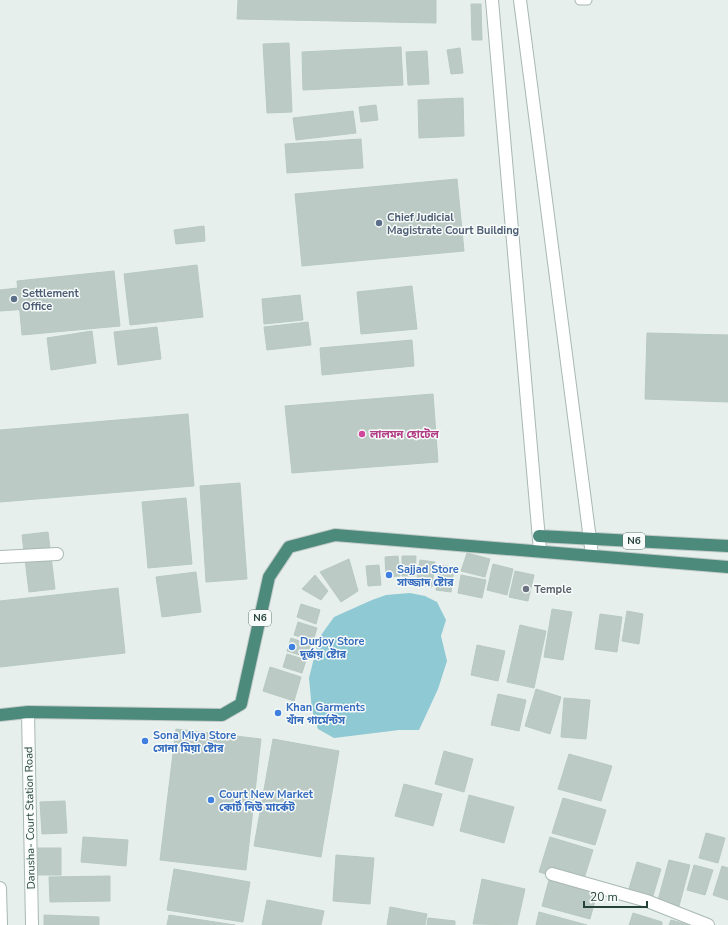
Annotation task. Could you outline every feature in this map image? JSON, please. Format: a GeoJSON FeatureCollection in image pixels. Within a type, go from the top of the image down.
{"type":"FeatureCollection","features":[{"type":"Feature","properties":{"kind":"highway","name":"N6"},"geometry":{"type":"LineString","coordinates":[[0,715],[28,712],[222,715],[241,704],[269,577],[289,547],[335,535],[728,567]]}},
{"type":"Feature","properties":{"kind":"highway","name":"N6"},"geometry":{"type":"LineString","coordinates":[[539,536],[728,546]]}},
{"type":"Feature","properties":{"kind":"street"},"geometry":{"type":"LineString","coordinates":[[492,0],[540,551]]}},
{"type":"Feature","properties":{"kind":"street"},"geometry":{"type":"LineString","coordinates":[[520,0],[592,555]]}},
{"type":"Feature","properties":{"kind":"street"},"geometry":{"type":"LineString","coordinates":[[0,557],[58,554]]}},
{"type":"Feature","properties":{"kind":"street","name":"Darusha- Court Station Road"},"geometry":{"type":"LineString","coordinates":[[28,712],[32,925]]}},
{"type":"Feature","properties":{"kind":"street"},"geometry":{"type":"LineString","coordinates":[[552,874],[647,901],[708,925]]}},
{"type":"Feature","properties":{"kind":"street"},"geometry":{"type":"LineString","coordinates":[[0,888],[1,925]]}},
{"type":"Feature","properties":{"kind":"lane"},"geometry":{"type":"LineString","coordinates":[[580,0],[587,0]]}},
{"type":"Feature","properties":{"kind":"water"},"geometry":{"type":"Polygon","coordinates":[[[410,593],[425,596],[437,602],[446,620],[441,636],[447,661],[438,689],[419,730],[399,730],[334,738],[318,729],[312,710],[309,678],[319,638],[334,617],[386,595],[410,593]]]}},
{"type":"Feature","properties":{"kind":"building"},"geometry":{"type":"Polygon","coordinates":[[[238,0],[436,0],[436,23],[237,19],[238,0]]]}},
{"type":"Feature","properties":{"kind":"building"},"geometry":{"type":"Polygon","coordinates":[[[471,4],[481,4],[482,40],[472,40],[471,4]]]}},
{"type":"Feature","properties":{"kind":"building"},"geometry":{"type":"Polygon","coordinates":[[[289,43],[292,112],[267,113],[263,44],[289,43]]]}},
{"type":"Feature","properties":{"kind":"building"},"geometry":{"type":"Polygon","coordinates":[[[401,47],[403,85],[303,90],[302,52],[401,47]]]}},
{"type":"Feature","properties":{"kind":"building"},"geometry":{"type":"Polygon","coordinates":[[[460,48],[463,73],[451,74],[447,50],[460,48]]]}},
{"type":"Feature","properties":{"kind":"building"},"geometry":{"type":"Polygon","coordinates":[[[427,51],[429,84],[408,85],[406,52],[427,51]]]}},
{"type":"Feature","properties":{"kind":"building"},"geometry":{"type":"Polygon","coordinates":[[[463,98],[464,136],[419,138],[418,100],[463,98]]]}},
{"type":"Feature","properties":{"kind":"building"},"geometry":{"type":"Polygon","coordinates":[[[376,105],[378,120],[361,122],[359,107],[376,105]]]}},
{"type":"Feature","properties":{"kind":"building"},"geometry":{"type":"Polygon","coordinates":[[[353,111],[356,133],[296,140],[293,118],[353,111]]]}},
{"type":"Feature","properties":{"kind":"building"},"geometry":{"type":"Polygon","coordinates":[[[361,139],[363,168],[287,173],[285,144],[361,139]]]}},
{"type":"Feature","properties":{"kind":"building","name":"Chief Judicial Magistrate Court Building"},"geometry":{"type":"Polygon","coordinates":[[[457,179],[464,251],[302,266],[295,194],[457,179]]]}},
{"type":"Feature","properties":{"kind":"building"},"geometry":{"type":"Polygon","coordinates":[[[204,226],[205,241],[176,244],[174,230],[204,226]]]}},
{"type":"Feature","properties":{"kind":"building"},"geometry":{"type":"Polygon","coordinates":[[[197,265],[203,317],[130,325],[124,274],[197,265]]]}},
{"type":"Feature","properties":{"kind":"building"},"geometry":{"type":"Polygon","coordinates":[[[114,271],[120,326],[22,335],[17,281],[114,271]]]}},
{"type":"Feature","properties":{"kind":"building"},"geometry":{"type":"Polygon","coordinates":[[[412,286],[417,329],[361,334],[357,292],[412,286]]]}},
{"type":"Feature","properties":{"kind":"building","name":"Settlement Office"},"geometry":{"type":"Polygon","coordinates":[[[27,287],[28,309],[0,311],[0,290],[27,287]]]}},
{"type":"Feature","properties":{"kind":"building"},"geometry":{"type":"Polygon","coordinates":[[[300,295],[303,320],[264,324],[262,299],[300,295]]]}},
{"type":"Feature","properties":{"kind":"building"},"geometry":{"type":"Polygon","coordinates":[[[308,322],[311,345],[267,350],[264,327],[308,322]]]}},
{"type":"Feature","properties":{"kind":"building"},"geometry":{"type":"Polygon","coordinates":[[[157,327],[161,359],[118,365],[114,332],[157,327]]]}},
{"type":"Feature","properties":{"kind":"building"},"geometry":{"type":"Polygon","coordinates":[[[92,331],[96,363],[51,370],[47,338],[92,331]]]}},
{"type":"Feature","properties":{"kind":"building"},"geometry":{"type":"Polygon","coordinates":[[[647,333],[728,335],[728,402],[645,399],[647,333]]]}},
{"type":"Feature","properties":{"kind":"building"},"geometry":{"type":"Polygon","coordinates":[[[412,340],[414,366],[322,375],[320,348],[412,340]]]}},
{"type":"Feature","properties":{"kind":"building","name":"লালমন হোটেল"},"geometry":{"type":"Polygon","coordinates":[[[433,394],[438,462],[292,473],[285,406],[433,394]]]}},
{"type":"Feature","properties":{"kind":"building"},"geometry":{"type":"Polygon","coordinates":[[[188,414],[194,486],[0,502],[0,430],[188,414]]]}},
{"type":"Feature","properties":{"kind":"building"},"geometry":{"type":"Polygon","coordinates":[[[240,483],[247,579],[206,582],[200,486],[240,483]]]}},
{"type":"Feature","properties":{"kind":"building"},"geometry":{"type":"Polygon","coordinates":[[[186,498],[192,564],[148,568],[142,502],[186,498]]]}},
{"type":"Feature","properties":{"kind":"building"},"geometry":{"type":"Polygon","coordinates":[[[48,532],[55,589],[29,592],[22,535],[48,532]]]}},
{"type":"Feature","properties":{"kind":"building"},"geometry":{"type":"Polygon","coordinates":[[[467,553],[490,559],[485,577],[461,571],[467,553]]]}},
{"type":"Feature","properties":{"kind":"building"},"geometry":{"type":"Polygon","coordinates":[[[398,556],[400,576],[386,577],[385,557],[398,556]]]}},
{"type":"Feature","properties":{"kind":"building"},"geometry":{"type":"Polygon","coordinates":[[[402,556],[416,556],[415,576],[402,576],[402,556]]]}},
{"type":"Feature","properties":{"kind":"building"},"geometry":{"type":"Polygon","coordinates":[[[349,559],[358,591],[341,602],[320,572],[349,559]]]}},
{"type":"Feature","properties":{"kind":"building"},"geometry":{"type":"Polygon","coordinates":[[[420,560],[435,562],[432,587],[416,584],[420,560]]]}},
{"type":"Feature","properties":{"kind":"building"},"geometry":{"type":"Polygon","coordinates":[[[493,564],[513,569],[507,595],[487,590],[493,564]]]}},
{"type":"Feature","properties":{"kind":"building"},"geometry":{"type":"Polygon","coordinates":[[[379,565],[381,585],[368,586],[366,566],[379,565]]]}},
{"type":"Feature","properties":{"kind":"building"},"geometry":{"type":"Polygon","coordinates":[[[439,565],[454,567],[451,592],[436,590],[439,565]]]}},
{"type":"Feature","properties":{"kind":"building"},"geometry":{"type":"Polygon","coordinates":[[[515,571],[534,575],[528,601],[509,597],[515,571]]]}},
{"type":"Feature","properties":{"kind":"building"},"geometry":{"type":"Polygon","coordinates":[[[196,572],[201,612],[162,617],[156,577],[196,572]]]}},
{"type":"Feature","properties":{"kind":"building"},"geometry":{"type":"Polygon","coordinates":[[[315,575],[328,591],[321,600],[302,589],[315,575]]]}},
{"type":"Feature","properties":{"kind":"building"},"geometry":{"type":"Polygon","coordinates":[[[461,575],[486,580],[482,598],[458,593],[461,575]]]}},
{"type":"Feature","properties":{"kind":"building"},"geometry":{"type":"Polygon","coordinates":[[[118,588],[125,653],[0,667],[0,601],[118,588]]]}},
{"type":"Feature","properties":{"kind":"building"},"geometry":{"type":"Polygon","coordinates":[[[301,604],[320,610],[316,624],[297,617],[301,604]]]}},
{"type":"Feature","properties":{"kind":"building"},"geometry":{"type":"Polygon","coordinates":[[[552,609],[572,612],[563,660],[544,657],[552,609]]]}},
{"type":"Feature","properties":{"kind":"building"},"geometry":{"type":"Polygon","coordinates":[[[627,611],[643,614],[639,644],[622,641],[627,611]]]}},
{"type":"Feature","properties":{"kind":"building"},"geometry":{"type":"Polygon","coordinates":[[[600,614],[622,617],[617,652],[595,649],[600,614]]]}},
{"type":"Feature","properties":{"kind":"building"},"geometry":{"type":"Polygon","coordinates":[[[298,622],[317,628],[313,641],[294,635],[298,622]]]}},
{"type":"Feature","properties":{"kind":"building"},"geometry":{"type":"Polygon","coordinates":[[[520,625],[546,631],[534,688],[507,682],[520,625]]]}},
{"type":"Feature","properties":{"kind":"building"},"geometry":{"type":"Polygon","coordinates":[[[291,638],[311,645],[306,657],[287,651],[291,638]]]}},
{"type":"Feature","properties":{"kind":"building"},"geometry":{"type":"Polygon","coordinates":[[[477,645],[505,651],[498,681],[471,675],[477,645]]]}},
{"type":"Feature","properties":{"kind":"building"},"geometry":{"type":"Polygon","coordinates":[[[287,654],[306,660],[302,673],[283,667],[287,654]]]}},
{"type":"Feature","properties":{"kind":"building"},"geometry":{"type":"Polygon","coordinates":[[[270,667],[301,677],[294,701],[263,691],[270,667]]]}},
{"type":"Feature","properties":{"kind":"building"},"geometry":{"type":"Polygon","coordinates":[[[536,689],[561,697],[550,734],[525,726],[536,689]]]}},
{"type":"Feature","properties":{"kind":"building"},"geometry":{"type":"Polygon","coordinates":[[[498,694],[526,700],[519,731],[491,725],[498,694]]]}},
{"type":"Feature","properties":{"kind":"building"},"geometry":{"type":"Polygon","coordinates":[[[564,698],[590,700],[586,739],[561,737],[564,698]]]}},
{"type":"Feature","properties":{"kind":"building","name":"Court New Market কোর্ট নিউ মার্কেট"},"geometry":{"type":"Polygon","coordinates":[[[176,729],[261,739],[246,870],[160,860],[176,729]]]}},
{"type":"Feature","properties":{"kind":"building"},"geometry":{"type":"Polygon","coordinates":[[[273,739],[339,751],[321,857],[254,846],[273,739]]]}},
{"type":"Feature","properties":{"kind":"building"},"geometry":{"type":"Polygon","coordinates":[[[444,751],[473,759],[464,792],[435,784],[444,751]]]}},
{"type":"Feature","properties":{"kind":"building"},"geometry":{"type":"Polygon","coordinates":[[[569,754],[612,766],[601,801],[558,789],[569,754]]]}},
{"type":"Feature","properties":{"kind":"building"},"geometry":{"type":"Polygon","coordinates":[[[404,784],[442,794],[433,826],[395,816],[404,784]]]}},
{"type":"Feature","properties":{"kind":"building"},"geometry":{"type":"Polygon","coordinates":[[[469,795],[514,807],[504,843],[460,831],[469,795]]]}},
{"type":"Feature","properties":{"kind":"building"},"geometry":{"type":"Polygon","coordinates":[[[563,798],[606,810],[595,845],[552,833],[563,798]]]}},
{"type":"Feature","properties":{"kind":"building"},"geometry":{"type":"Polygon","coordinates":[[[65,801],[67,833],[42,834],[40,802],[65,801]]]}},
{"type":"Feature","properties":{"kind":"building"},"geometry":{"type":"Polygon","coordinates":[[[706,833],[725,838],[718,863],[699,858],[706,833]]]}},
{"type":"Feature","properties":{"kind":"building"},"geometry":{"type":"Polygon","coordinates":[[[83,837],[128,840],[126,866],[81,862],[83,837]]]}},
{"type":"Feature","properties":{"kind":"building"},"geometry":{"type":"Polygon","coordinates":[[[550,837],[593,850],[582,885],[539,872],[550,837]]]}},
{"type":"Feature","properties":{"kind":"building"},"geometry":{"type":"Polygon","coordinates":[[[38,848],[61,848],[61,875],[38,875],[38,848]]]}},
{"type":"Feature","properties":{"kind":"building"},"geometry":{"type":"Polygon","coordinates":[[[336,855],[374,858],[370,904],[333,901],[336,855]]]}},
{"type":"Feature","properties":{"kind":"building"},"geometry":{"type":"Polygon","coordinates":[[[669,860],[690,865],[679,906],[658,900],[669,860]]]}},
{"type":"Feature","properties":{"kind":"building"},"geometry":{"type":"Polygon","coordinates":[[[637,862],[661,869],[652,899],[628,892],[637,862]]]}},
{"type":"Feature","properties":{"kind":"building"},"geometry":{"type":"Polygon","coordinates":[[[694,865],[713,870],[705,895],[687,890],[694,865]]]}},
{"type":"Feature","properties":{"kind":"building"},"geometry":{"type":"Polygon","coordinates":[[[722,866],[728,868],[728,900],[713,895],[722,866]]]}},
{"type":"Feature","properties":{"kind":"building"},"geometry":{"type":"Polygon","coordinates":[[[174,869],[250,882],[243,922],[167,910],[174,869]]]}},
{"type":"Feature","properties":{"kind":"building"},"geometry":{"type":"Polygon","coordinates":[[[110,876],[110,901],[50,902],[49,877],[110,876]]]}},
{"type":"Feature","properties":{"kind":"building"},"geometry":{"type":"Polygon","coordinates":[[[482,879],[525,889],[517,925],[473,924],[482,879]]]}},
{"type":"Feature","properties":{"kind":"building"},"geometry":{"type":"Polygon","coordinates":[[[549,880],[597,893],[590,919],[542,906],[549,880]]]}},
{"type":"Feature","properties":{"kind":"building"},"geometry":{"type":"Polygon","coordinates":[[[267,900],[324,911],[321,925],[262,925],[267,900]]]}},
{"type":"Feature","properties":{"kind":"building"},"geometry":{"type":"Polygon","coordinates":[[[390,907],[427,914],[425,925],[387,925],[390,907]]]}},
{"type":"Feature","properties":{"kind":"building"},"geometry":{"type":"Polygon","coordinates":[[[539,912],[587,925],[536,925],[539,912]]]}},
{"type":"Feature","properties":{"kind":"building"},"geometry":{"type":"Polygon","coordinates":[[[633,913],[662,922],[662,925],[629,925],[633,913]]]}},
{"type":"Feature","properties":{"kind":"building"},"geometry":{"type":"Polygon","coordinates":[[[44,915],[99,917],[99,925],[44,925],[44,915]]]}},
{"type":"Feature","properties":{"kind":"building"},"geometry":{"type":"Polygon","coordinates":[[[169,915],[235,925],[167,925],[169,915]]]}},
{"type":"Feature","properties":{"kind":"building"},"geometry":{"type":"Polygon","coordinates":[[[428,918],[455,921],[455,925],[427,925],[428,918]]]}},
{"type":"Feature","properties":{"kind":"building"},"geometry":{"type":"Polygon","coordinates":[[[671,920],[690,925],[669,925],[671,920]]]}},
{"type":"Feature","properties":{"kind":"place","name":"Chief Judicial Magistrate Court Building"},"geometry":{"type":"Point","coordinates":[379,223]}},
{"type":"Feature","properties":{"kind":"place","name":"Settlement Office"},"geometry":{"type":"Point","coordinates":[14,299]}},
{"type":"Feature","properties":{"kind":"place","name":"লালমন হোটেল"},"geometry":{"type":"Point","coordinates":[362,434]}},
{"type":"Feature","properties":{"kind":"place","name":"Sajjad Store সাজ্জাদ ষ্টোর"},"geometry":{"type":"Point","coordinates":[389,575]}},
{"type":"Feature","properties":{"kind":"place","name":"Temple"},"geometry":{"type":"Point","coordinates":[526,589]}},
{"type":"Feature","properties":{"kind":"place","name":"Durjoy Store দূর্জয় ষ্টোর"},"geometry":{"type":"Point","coordinates":[292,647]}},
{"type":"Feature","properties":{"kind":"place","name":"Khan Garments খাঁন গার্মেন্টস"},"geometry":{"type":"Point","coordinates":[278,713]}},
{"type":"Feature","properties":{"kind":"place","name":"Sona Miya Store সোনা মিয়া ষ্টোর"},"geometry":{"type":"Point","coordinates":[145,741]}},
{"type":"Feature","properties":{"kind":"place","name":"Court New Market কোর্ট নিউ মার্কেট"},"geometry":{"type":"Point","coordinates":[211,800]}}]}
